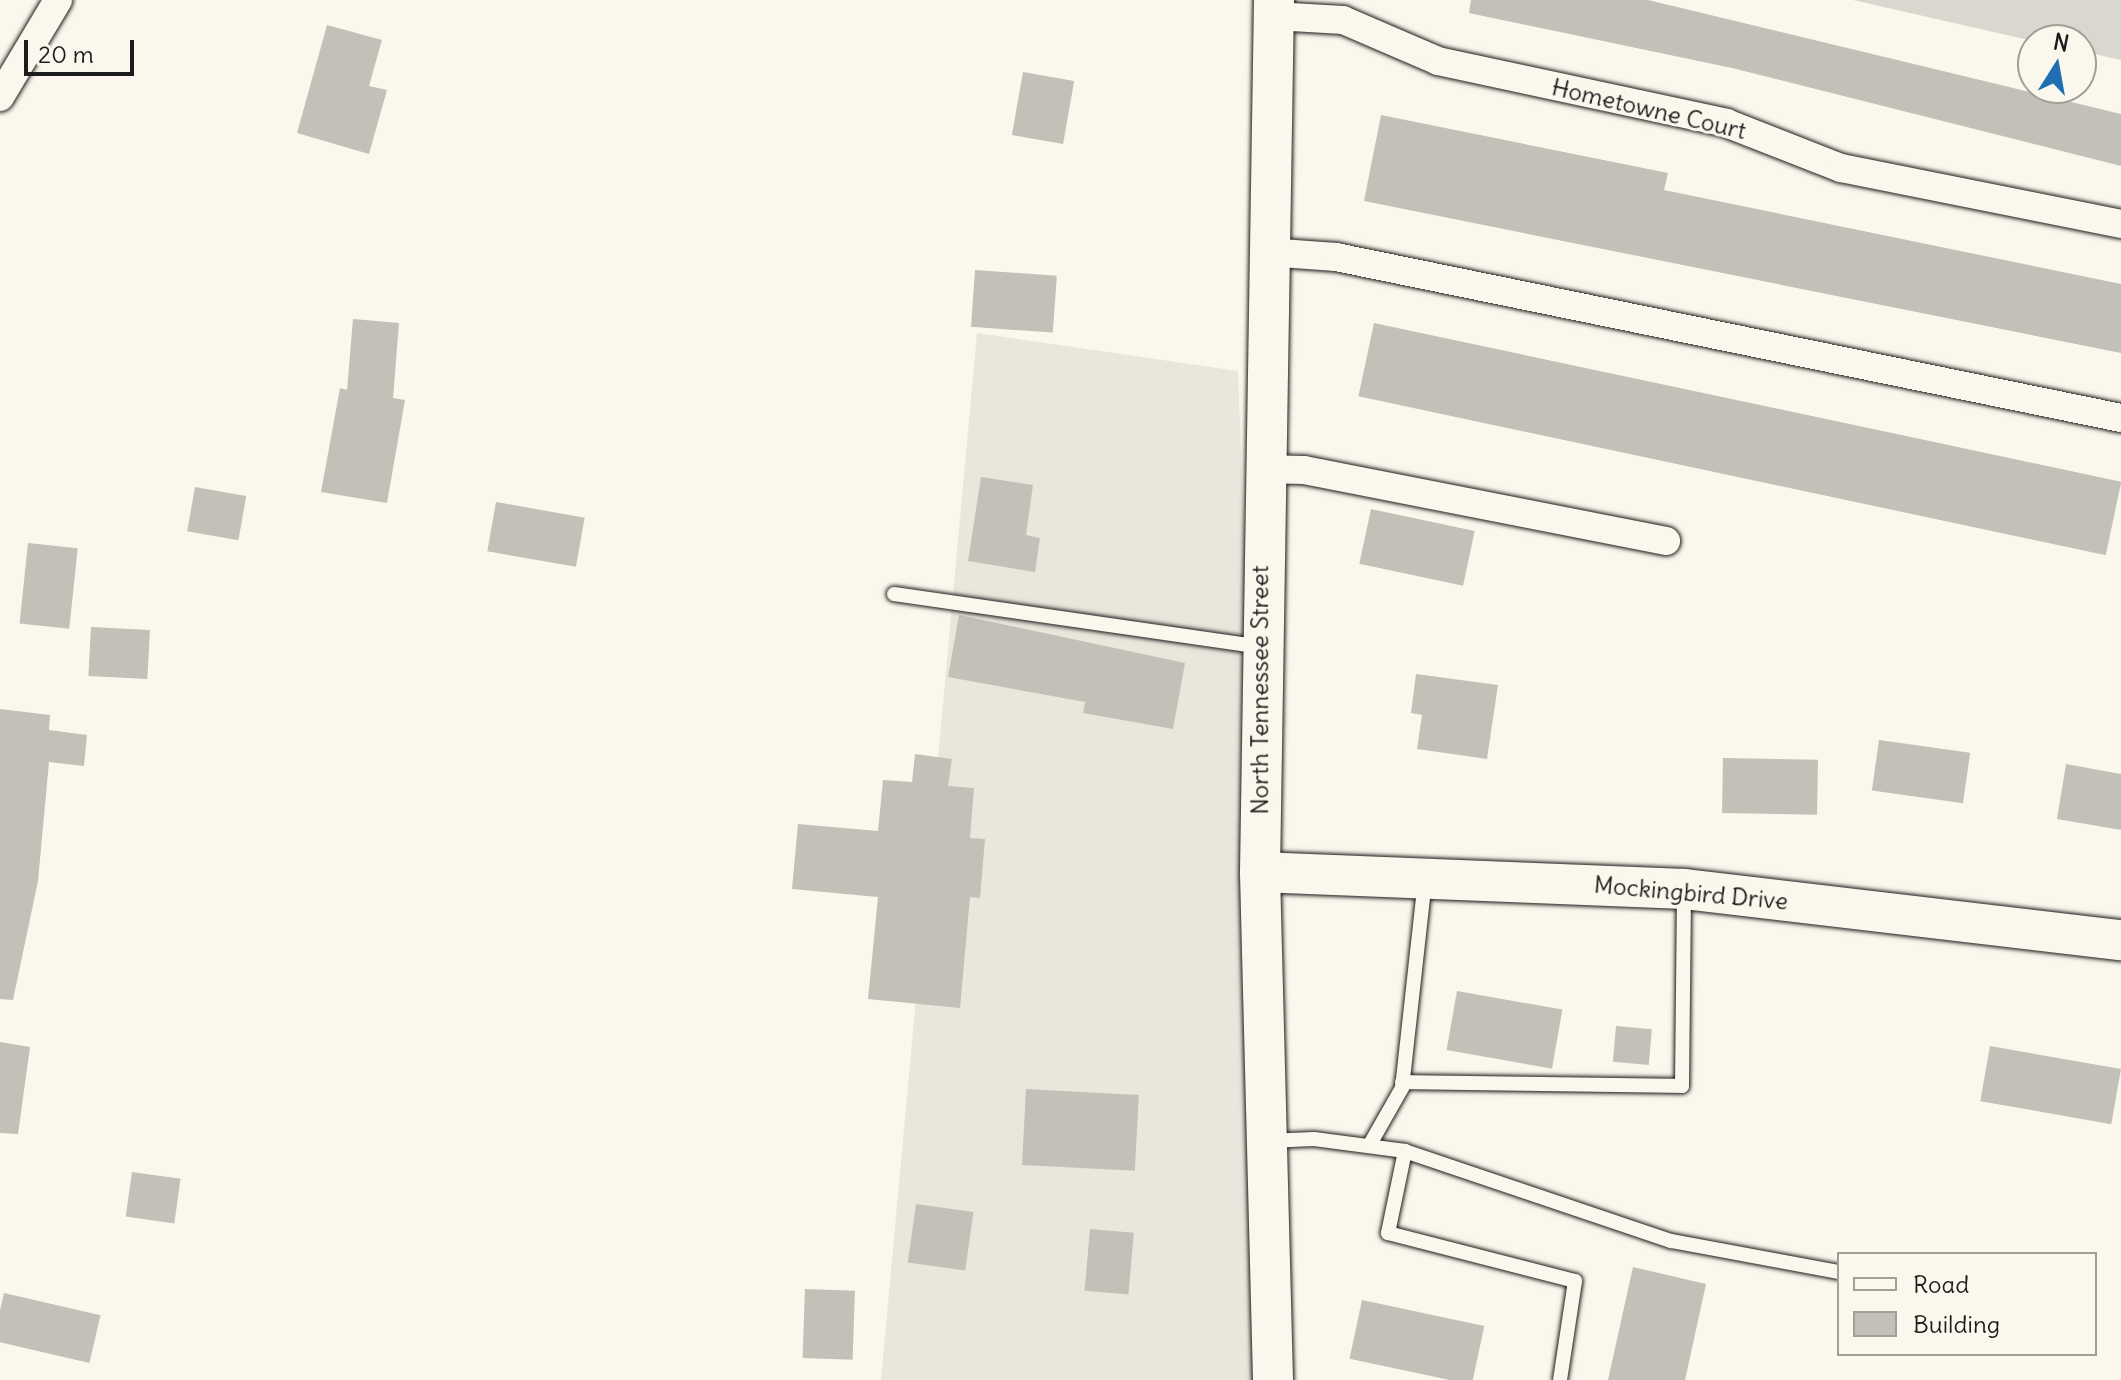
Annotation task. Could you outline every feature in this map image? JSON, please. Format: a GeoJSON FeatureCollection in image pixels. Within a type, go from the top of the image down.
{"type":"FeatureCollection","features":[{"type":"Feature","properties":{"kind":"main road","name":"North Tennessee Street"},"geometry":{"type":"LineString","coordinates":[[1273,1380],[1263,1141],[1260,647],[1261,469],[1274,8]]}},
{"type":"Feature","properties":{"kind":"main road","name":"Mockingbird Drive"},"geometry":{"type":"LineString","coordinates":[[1260,872],[1684,889],[2121,940]]}},
{"type":"Feature","properties":{"kind":"street"},"geometry":{"type":"LineString","coordinates":[[0,97],[58,0]]}},
{"type":"Feature","properties":{"kind":"street","name":"Hometowne Court"},"geometry":{"type":"LineString","coordinates":[[1274,8],[1343,20],[1438,61],[1726,123],[1841,168],[2121,224]]}},
{"type":"Feature","properties":{"kind":"street"},"geometry":{"type":"LineString","coordinates":[[1267,252],[1336,257],[2121,418]]}},
{"type":"Feature","properties":{"kind":"street"},"geometry":{"type":"LineString","coordinates":[[1261,469],[1304,470],[1666,541]]}},
{"type":"Feature","properties":{"kind":"lane"},"geometry":{"type":"LineString","coordinates":[[894,594],[1260,647]]}},
{"type":"Feature","properties":{"kind":"lane"},"geometry":{"type":"LineString","coordinates":[[1369,1146],[1402,1082],[1425,877]]}},
{"type":"Feature","properties":{"kind":"lane"},"geometry":{"type":"LineString","coordinates":[[1402,1082],[1667,1092],[1682,1086],[1684,889]]}},
{"type":"Feature","properties":{"kind":"lane"},"geometry":{"type":"LineString","coordinates":[[1263,1141],[1369,1146],[1405,1151],[1671,1241],[1837,1272]]}},
{"type":"Feature","properties":{"kind":"lane"},"geometry":{"type":"LineString","coordinates":[[1405,1151],[1388,1233],[1575,1281],[1560,1380]]}},
{"type":"Feature","properties":{"kind":"shaded area"},"geometry":{"type":"Polygon","coordinates":[[[1853,0],[2121,0],[2121,60],[2097,55],[2097,24],[2017,24],[2017,37],[1853,0]]]}},
{"type":"Feature","properties":{"kind":"shaded area"},"geometry":{"type":"Polygon","coordinates":[[[977,333],[1238,371],[1274,1380],[881,1380],[977,333]]]}},
{"type":"Feature","properties":{"kind":"building"},"geometry":{"type":"Polygon","coordinates":[[[1471,0],[1648,0],[2017,89],[2017,104],[2080,104],[2121,114],[2121,166],[1732,68],[1469,13],[1471,0]]]}},
{"type":"Feature","properties":{"kind":"building"},"geometry":{"type":"Polygon","coordinates":[[[327,25],[382,40],[369,86],[387,90],[369,154],[297,133],[327,25]]]}},
{"type":"Feature","properties":{"kind":"building"},"geometry":{"type":"Polygon","coordinates":[[[1023,72],[1074,81],[1063,144],[1012,135],[1023,72]]]}},
{"type":"Feature","properties":{"kind":"building"},"geometry":{"type":"Polygon","coordinates":[[[1381,115],[1668,173],[1664,190],[2121,284],[2121,353],[1364,201],[1381,115]]]}},
{"type":"Feature","properties":{"kind":"building"},"geometry":{"type":"Polygon","coordinates":[[[975,270],[1057,276],[1053,333],[971,327],[975,270]]]}},
{"type":"Feature","properties":{"kind":"building"},"geometry":{"type":"Polygon","coordinates":[[[353,319],[399,323],[393,398],[405,400],[387,503],[321,492],[340,388],[347,390],[353,319]]]}},
{"type":"Feature","properties":{"kind":"building"},"geometry":{"type":"Polygon","coordinates":[[[1374,323],[2121,482],[2106,555],[1358,396],[1374,323]]]}},
{"type":"Feature","properties":{"kind":"building"},"geometry":{"type":"Polygon","coordinates":[[[981,477],[1033,485],[1026,535],[1040,538],[1035,572],[968,561],[981,477]]]}},
{"type":"Feature","properties":{"kind":"building"},"geometry":{"type":"Polygon","coordinates":[[[195,487],[246,496],[238,540],[187,531],[195,487]]]}},
{"type":"Feature","properties":{"kind":"building"},"geometry":{"type":"Polygon","coordinates":[[[496,502],[585,518],[576,567],[487,551],[496,502]]]}},
{"type":"Feature","properties":{"kind":"building"},"geometry":{"type":"Polygon","coordinates":[[[1371,509],[1475,531],[1463,586],[1359,564],[1371,509]]]}},
{"type":"Feature","properties":{"kind":"building"},"geometry":{"type":"Polygon","coordinates":[[[28,543],[78,548],[69,629],[20,624],[28,543]]]}},
{"type":"Feature","properties":{"kind":"building"},"geometry":{"type":"Polygon","coordinates":[[[959,615],[1185,663],[1173,729],[1083,713],[1085,702],[948,677],[959,615]]]}},
{"type":"Feature","properties":{"kind":"building"},"geometry":{"type":"Polygon","coordinates":[[[91,627],[150,630],[147,679],[88,676],[91,627]]]}},
{"type":"Feature","properties":{"kind":"building"},"geometry":{"type":"Polygon","coordinates":[[[1416,674],[1498,685],[1487,759],[1417,749],[1422,715],[1411,713],[1416,674]]]}},
{"type":"Feature","properties":{"kind":"building"},"geometry":{"type":"Polygon","coordinates":[[[0,709],[50,715],[49,730],[87,735],[84,766],[49,762],[38,881],[13,1000],[0,999],[0,709]]]}},
{"type":"Feature","properties":{"kind":"building"},"geometry":{"type":"Polygon","coordinates":[[[1879,740],[1970,753],[1963,803],[1872,791],[1879,740]]]}},
{"type":"Feature","properties":{"kind":"building"},"geometry":{"type":"Polygon","coordinates":[[[915,754],[952,759],[948,786],[974,788],[970,838],[985,839],[980,898],[970,897],[960,1008],[868,999],[878,897],[792,889],[798,824],[878,831],[883,780],[912,782],[915,754]]]}},
{"type":"Feature","properties":{"kind":"building"},"geometry":{"type":"Polygon","coordinates":[[[1723,758],[1818,760],[1817,815],[1722,813],[1723,758]]]}},
{"type":"Feature","properties":{"kind":"building"},"geometry":{"type":"Polygon","coordinates":[[[2066,764],[2121,774],[2121,830],[2057,819],[2066,764]]]}},
{"type":"Feature","properties":{"kind":"building"},"geometry":{"type":"Polygon","coordinates":[[[1457,991],[1562,1010],[1552,1069],[1447,1050],[1457,991]]]}},
{"type":"Feature","properties":{"kind":"building"},"geometry":{"type":"Polygon","coordinates":[[[1616,1026],[1652,1029],[1649,1065],[1613,1062],[1616,1026]]]}},
{"type":"Feature","properties":{"kind":"building"},"geometry":{"type":"Polygon","coordinates":[[[0,1042],[30,1047],[18,1134],[0,1133],[0,1042]]]}},
{"type":"Feature","properties":{"kind":"building"},"geometry":{"type":"Polygon","coordinates":[[[1990,1046],[2121,1069],[2111,1124],[1980,1101],[1990,1046]]]}},
{"type":"Feature","properties":{"kind":"building"},"geometry":{"type":"Polygon","coordinates":[[[1026,1089],[1139,1095],[1135,1171],[1022,1165],[1026,1089]]]}},
{"type":"Feature","properties":{"kind":"building"},"geometry":{"type":"Polygon","coordinates":[[[132,1172],[181,1179],[174,1223],[126,1217],[132,1172]]]}},
{"type":"Feature","properties":{"kind":"building"},"geometry":{"type":"Polygon","coordinates":[[[916,1204],[973,1212],[965,1270],[908,1262],[916,1204]]]}},
{"type":"Feature","properties":{"kind":"building"},"geometry":{"type":"Polygon","coordinates":[[[1090,1229],[1134,1233],[1128,1295],[1085,1291],[1090,1229]]]}},
{"type":"Feature","properties":{"kind":"building"},"geometry":{"type":"Polygon","coordinates":[[[1633,1267],[1706,1284],[1685,1380],[1608,1380],[1633,1267]]]}},
{"type":"Feature","properties":{"kind":"building"},"geometry":{"type":"Polygon","coordinates":[[[805,1289],[855,1291],[853,1360],[803,1358],[805,1289]]]}},
{"type":"Feature","properties":{"kind":"building"},"geometry":{"type":"Polygon","coordinates":[[[4,1293],[100,1315],[89,1363],[0,1342],[0,1310],[4,1293]]]}},
{"type":"Feature","properties":{"kind":"building"},"geometry":{"type":"Polygon","coordinates":[[[1362,1300],[1484,1326],[1473,1380],[1450,1380],[1350,1359],[1362,1300]]]}}]}
